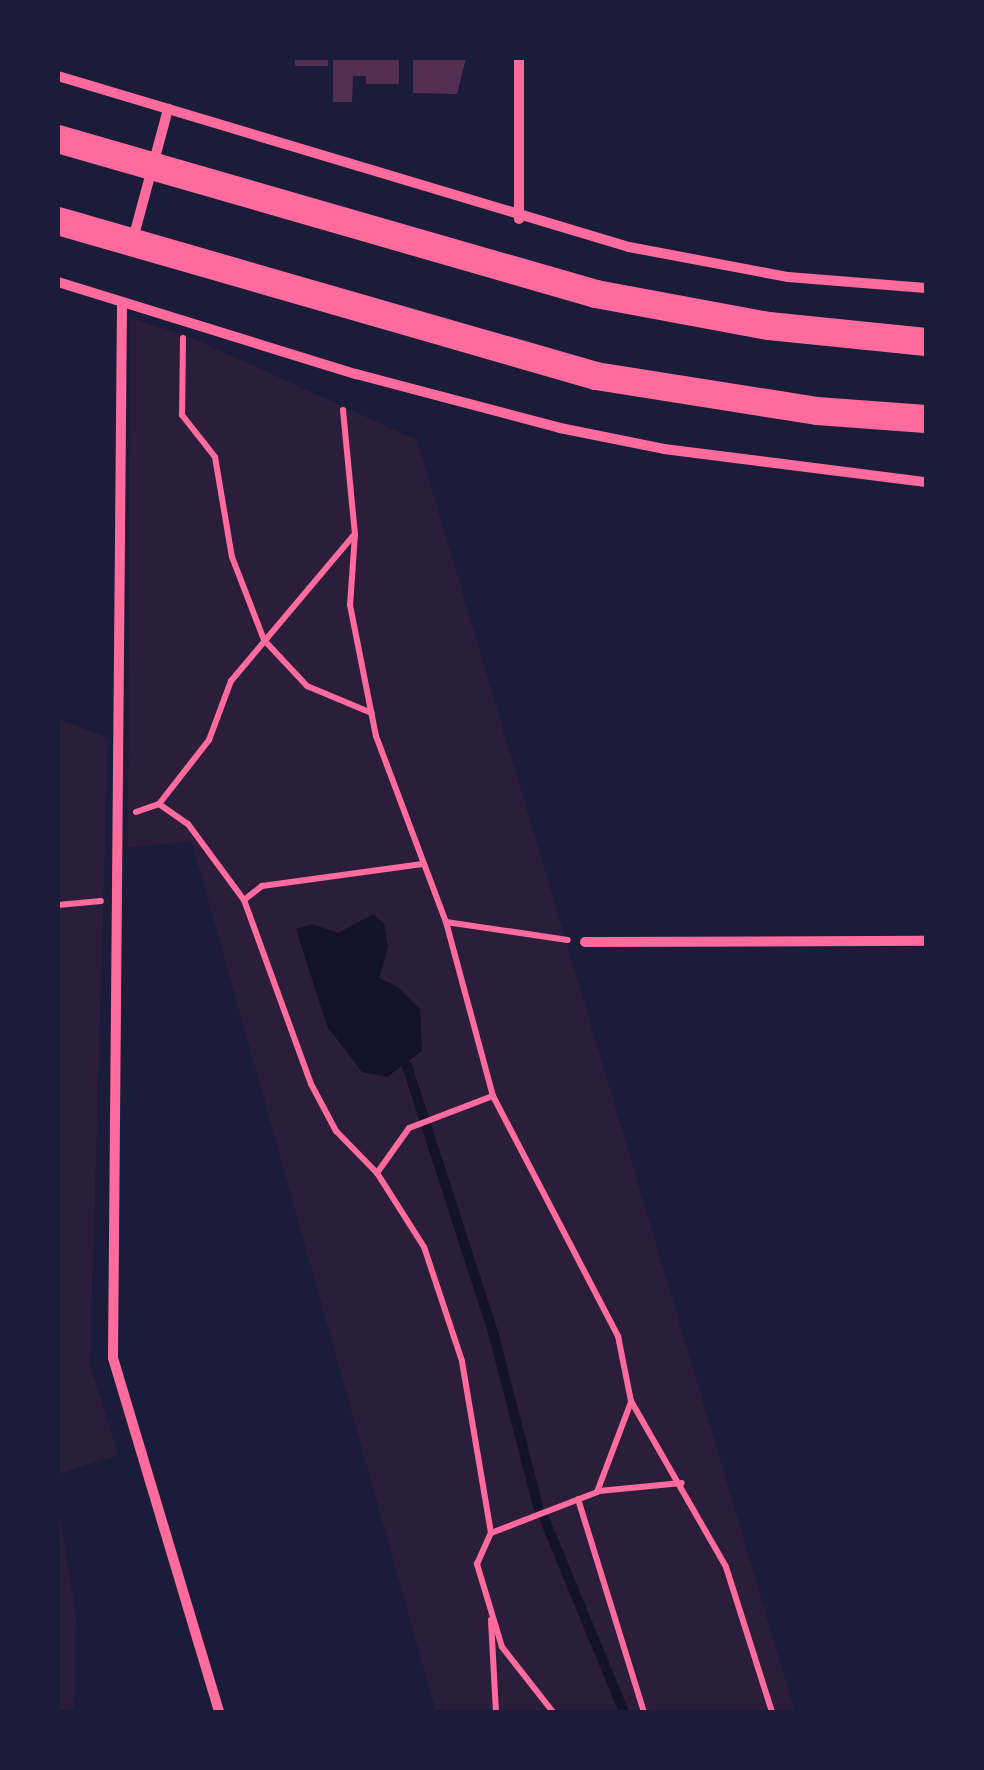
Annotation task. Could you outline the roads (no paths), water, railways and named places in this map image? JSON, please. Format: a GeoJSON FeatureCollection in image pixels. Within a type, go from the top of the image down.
{"type":"FeatureCollection","features":[{"type":"Feature","properties":{"kind":"highway"},"geometry":{"type":"LineString","coordinates":[[58,138],[631,302],[769,326],[926,342]]}},
{"type":"Feature","properties":{"kind":"highway"},"geometry":{"type":"LineString","coordinates":[[58,221],[596,376],[816,411],[926,419]]}},
{"type":"Feature","properties":{"kind":"street"},"geometry":{"type":"LineString","coordinates":[[519,58],[519,219]]}},
{"type":"Feature","properties":{"kind":"street"},"geometry":{"type":"LineString","coordinates":[[58,76],[519,219],[788,277],[926,288]]}},
{"type":"Feature","properties":{"kind":"street"},"geometry":{"type":"LineString","coordinates":[[132,243],[168,109]]}},
{"type":"Feature","properties":{"kind":"street"},"geometry":{"type":"LineString","coordinates":[[58,282],[183,317],[356,374],[560,428],[681,452],[926,482]]}},
{"type":"Feature","properties":{"kind":"street"},"geometry":{"type":"LineString","coordinates":[[122,302],[112,900],[113,1358],[219,1712]]}},
{"type":"Feature","properties":{"kind":"street"},"geometry":{"type":"LineString","coordinates":[[585,942],[926,941]]}},
{"type":"Feature","properties":{"kind":"waterway"},"geometry":{"type":"LineString","coordinates":[[407,1066],[494,1336],[538,1506]]}},
{"type":"Feature","properties":{"kind":"waterway"},"geometry":{"type":"LineString","coordinates":[[544,1518],[624,1712]]}}]}
